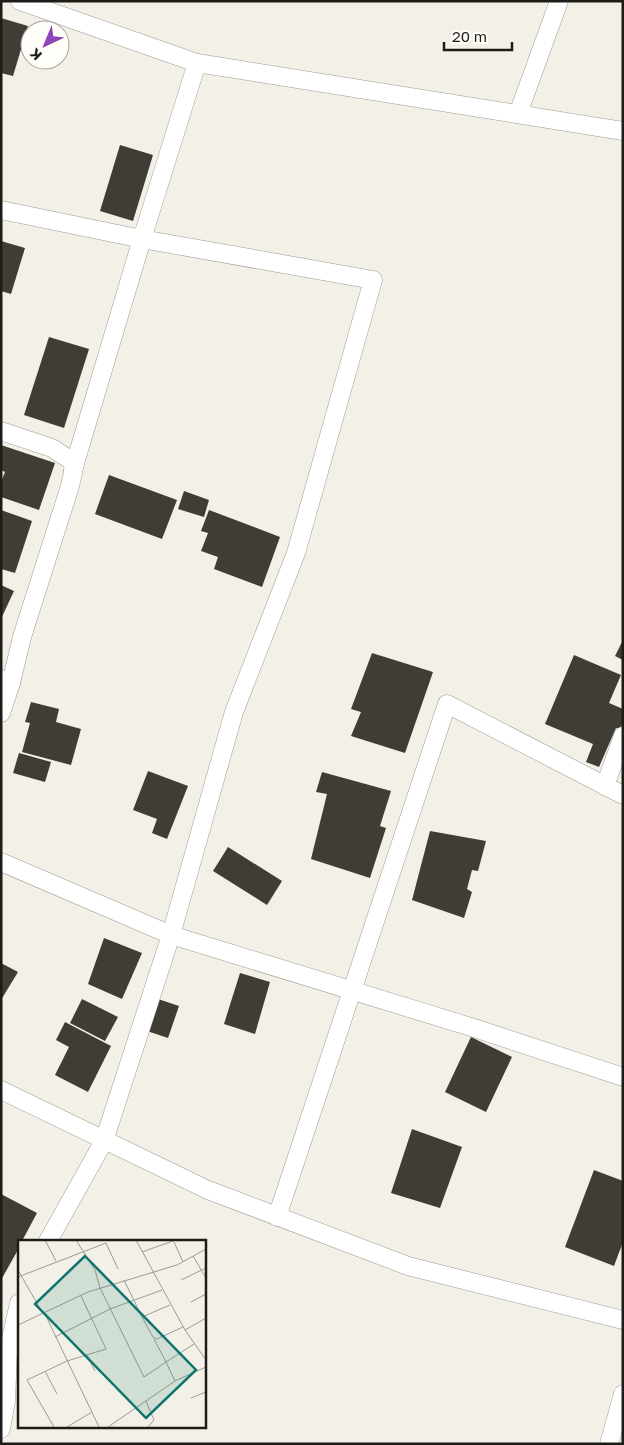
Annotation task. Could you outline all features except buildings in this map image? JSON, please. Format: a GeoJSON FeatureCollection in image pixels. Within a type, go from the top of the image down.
{"type":"FeatureCollection","features":[{"type":"Feature","properties":{"kind":"street"},"geometry":{"type":"LineString","coordinates":[[20,1],[197,63],[623,131]]}},
{"type":"Feature","properties":{"kind":"street"},"geometry":{"type":"LineString","coordinates":[[518,114],[559,1]]}},
{"type":"Feature","properties":{"kind":"street"},"geometry":{"type":"LineString","coordinates":[[1,713],[6,681],[22,637],[74,470],[142,239],[197,63]]}},
{"type":"Feature","properties":{"kind":"street"},"geometry":{"type":"LineString","coordinates":[[1,210],[142,239],[373,280],[296,553],[234,712],[170,935],[104,1141],[49,1240]]}},
{"type":"Feature","properties":{"kind":"street"},"geometry":{"type":"LineString","coordinates":[[1,431],[52,448],[75,463],[74,470]]}},
{"type":"Feature","properties":{"kind":"street"},"geometry":{"type":"LineString","coordinates":[[277,1217],[447,704],[623,794]]}},
{"type":"Feature","properties":{"kind":"street"},"geometry":{"type":"LineString","coordinates":[[606,786],[623,736]]}},
{"type":"Feature","properties":{"kind":"street"},"geometry":{"type":"LineString","coordinates":[[1,862],[170,935],[353,990],[623,1077]]}},
{"type":"Feature","properties":{"kind":"street"},"geometry":{"type":"LineString","coordinates":[[1,1090],[208,1190],[408,1266],[623,1320]]}},
{"type":"Feature","properties":{"kind":"street"},"geometry":{"type":"LineString","coordinates":[[1,1429],[6,1401],[8,1352],[18,1308]]}},
{"type":"Feature","properties":{"kind":"street"},"geometry":{"type":"LineString","coordinates":[[609,1444],[623,1394]]}}]}
